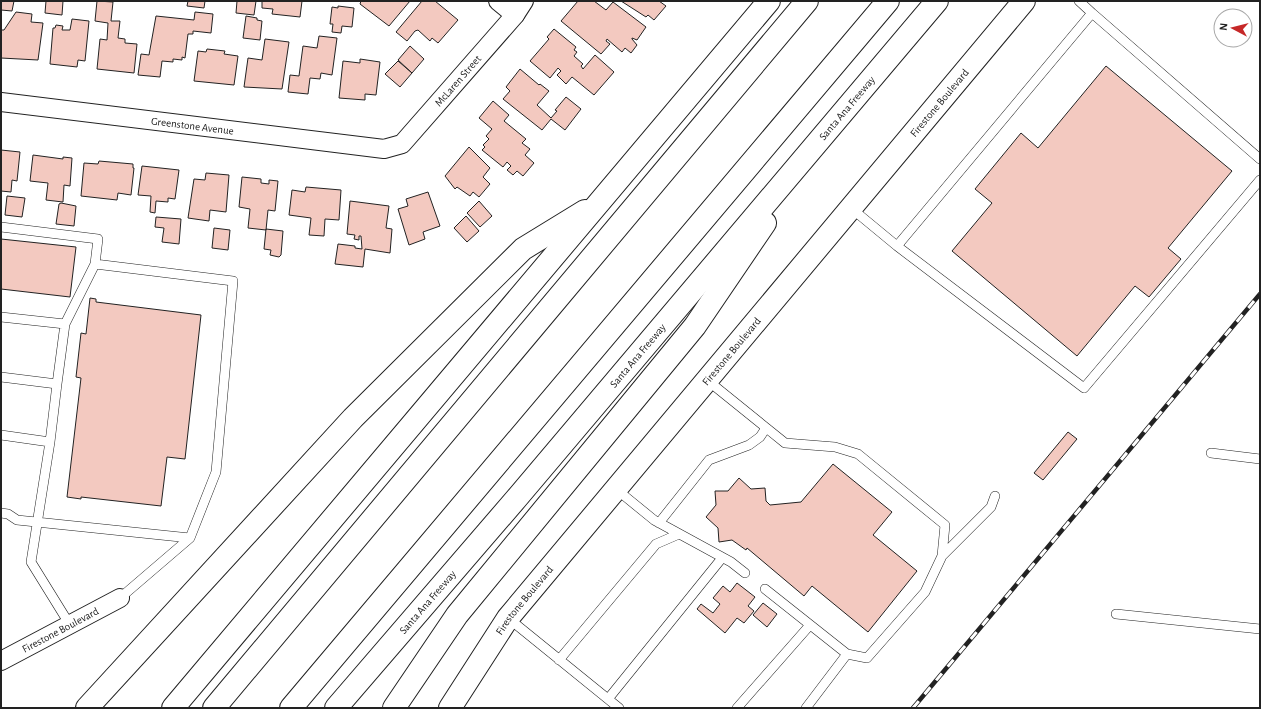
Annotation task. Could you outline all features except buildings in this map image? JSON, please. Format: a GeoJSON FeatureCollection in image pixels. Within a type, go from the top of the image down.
{"type":"FeatureCollection","features":[{"type":"Feature","properties":{"kind":"main road"},"geometry":{"type":"LineString","coordinates":[[173,708],[769,1]]}},
{"type":"Feature","properties":{"kind":"main road"},"geometry":{"type":"LineString","coordinates":[[214,708],[807,1]]}},
{"type":"Feature","properties":{"kind":"main road"},"geometry":{"type":"LineString","coordinates":[[291,708],[888,1]]}},
{"type":"Feature","properties":{"kind":"main road","name":"Santa Ana Freeway"},"geometry":{"type":"LineString","coordinates":[[336,708],[516,499],[937,1]]}},
{"type":"Feature","properties":{"kind":"main road","name":"Firestone Boulevard"},"geometry":{"type":"LineString","coordinates":[[450,708],[508,618],[1024,1]]}},
{"type":"Feature","properties":{"kind":"main road"},"geometry":{"type":"LineString","coordinates":[[394,708],[457,615],[695,326],[832,125]]}},
{"type":"Feature","properties":{"kind":"main road"},"geometry":{"type":"LineString","coordinates":[[87,708],[352,418],[523,249],[602,200]]}},
{"type":"Feature","properties":{"kind":"street"},"geometry":{"type":"LineString","coordinates":[[498,1],[520,8]]}},
{"type":"Feature","properties":{"kind":"street","name":"McLaren Street"},"geometry":{"type":"LineString","coordinates":[[384,149],[402,144],[520,8]]}},
{"type":"Feature","properties":{"kind":"street","name":"Greenstone Avenue"},"geometry":{"type":"LineString","coordinates":[[1,102],[384,149]]}},
{"type":"Feature","properties":{"kind":"street","name":"Firestone Boulevard"},"geometry":{"type":"LineString","coordinates":[[1,661],[120,598]]}},
{"type":"Feature","properties":{"kind":"lane"},"geometry":{"type":"LineString","coordinates":[[1079,1],[1260,159]]}},
{"type":"Feature","properties":{"kind":"lane"},"geometry":{"type":"LineString","coordinates":[[897,246],[1092,13]]}},
{"type":"Feature","properties":{"kind":"lane"},"geometry":{"type":"LineString","coordinates":[[851,208],[897,246],[1084,388],[1260,180]]}},
{"type":"Feature","properties":{"kind":"lane"},"geometry":{"type":"LineString","coordinates":[[1,226],[98,239],[94,264],[65,324],[50,442],[31,562],[70,625]]}},
{"type":"Feature","properties":{"kind":"lane"},"geometry":{"type":"LineString","coordinates":[[94,264],[233,281],[216,472],[190,538],[120,598]]}},
{"type":"Feature","properties":{"kind":"lane"},"geometry":{"type":"LineString","coordinates":[[1,317],[65,324]]}},
{"type":"Feature","properties":{"kind":"lane"},"geometry":{"type":"LineString","coordinates":[[1,377],[57,384]]}},
{"type":"Feature","properties":{"kind":"lane"},"geometry":{"type":"LineString","coordinates":[[706,380],[785,443],[835,447],[858,454],[945,525],[942,556]]}},
{"type":"Feature","properties":{"kind":"lane"},"geometry":{"type":"LineString","coordinates":[[659,522],[709,460],[749,445],[760,437],[766,428]]}},
{"type":"Feature","properties":{"kind":"lane"},"geometry":{"type":"LineString","coordinates":[[1,435],[50,442]]}},
{"type":"Feature","properties":{"kind":"lane"},"geometry":{"type":"LineString","coordinates":[[1211,453],[1260,459]]}},
{"type":"Feature","properties":{"kind":"lane"},"geometry":{"type":"LineString","coordinates":[[616,489],[659,522],[731,562],[745,573]]}},
{"type":"Feature","properties":{"kind":"lane"},"geometry":{"type":"LineString","coordinates":[[765,589],[847,654],[867,658],[925,592],[942,556],[991,507],[995,496]]}},
{"type":"Feature","properties":{"kind":"lane"},"geometry":{"type":"LineString","coordinates":[[1,514],[8,514],[17,520],[190,538]]}},
{"type":"Feature","properties":{"kind":"lane"},"geometry":{"type":"LineString","coordinates":[[559,660],[656,544],[679,534]]}},
{"type":"Feature","properties":{"kind":"lane"},"geometry":{"type":"LineString","coordinates":[[608,699],[722,558]]}},
{"type":"Feature","properties":{"kind":"lane"},"geometry":{"type":"LineString","coordinates":[[1116,614],[1260,629]]}},
{"type":"Feature","properties":{"kind":"lane"},"geometry":{"type":"LineString","coordinates":[[508,618],[619,708]]}},
{"type":"Feature","properties":{"kind":"lane"},"geometry":{"type":"LineString","coordinates":[[737,708],[810,625]]}},
{"type":"Feature","properties":{"kind":"lane"},"geometry":{"type":"LineString","coordinates":[[806,708],[847,654]]}},
{"type":"Feature","properties":{"kind":"railway"},"geometry":{"type":"LineString","coordinates":[[913,708],[1260,294]]}}]}
